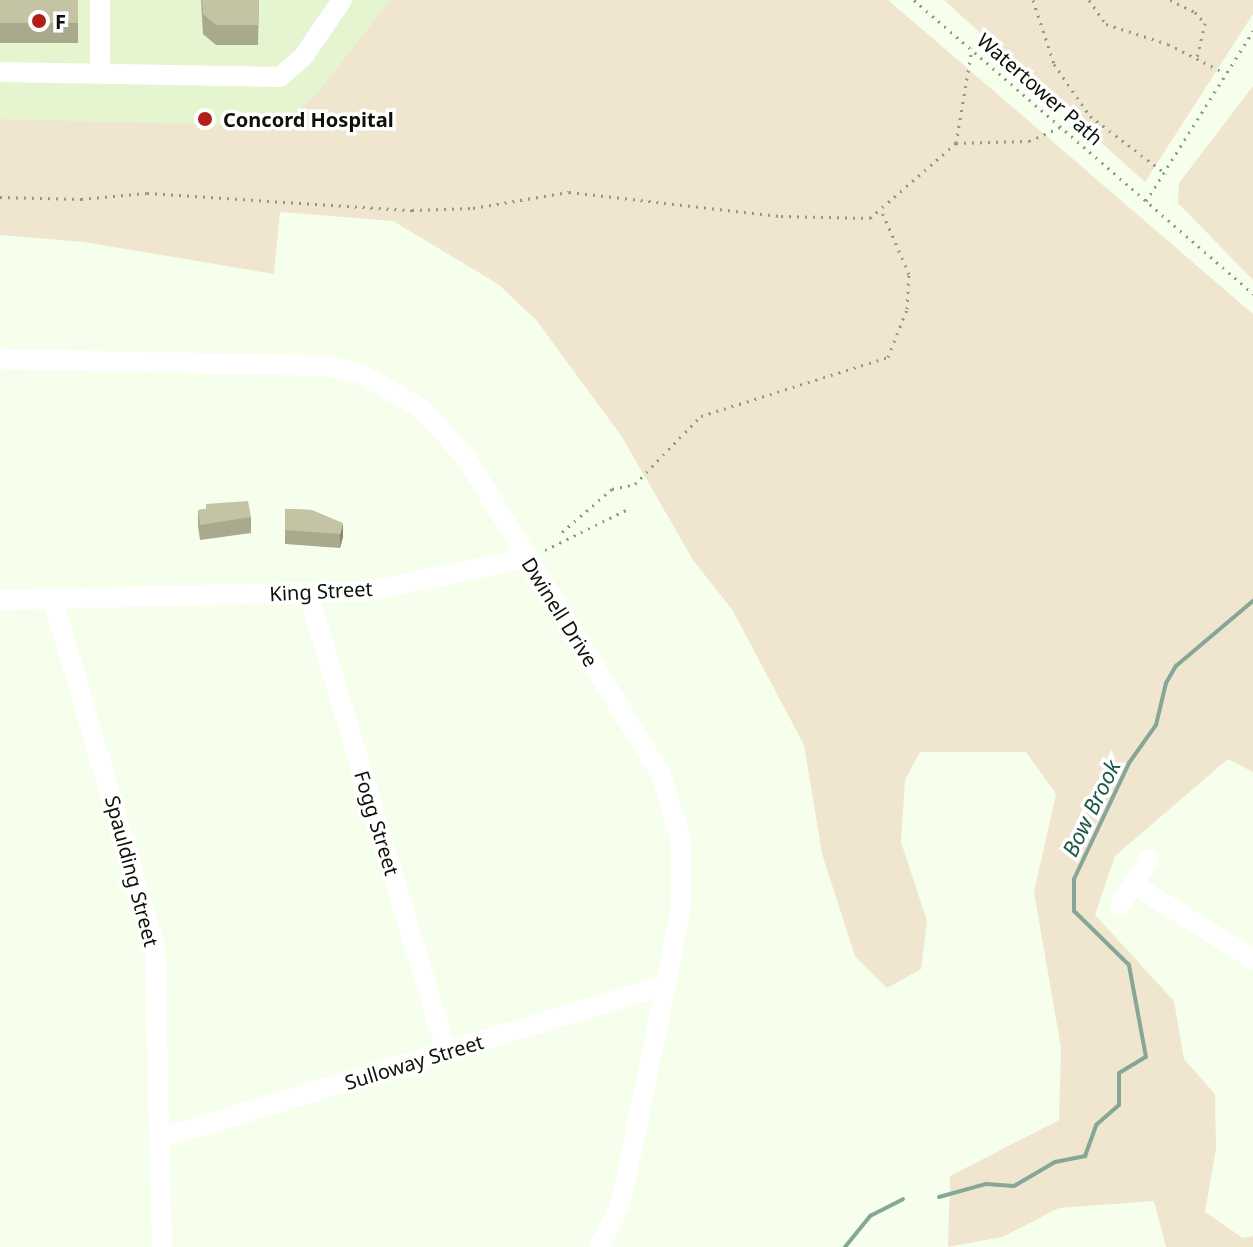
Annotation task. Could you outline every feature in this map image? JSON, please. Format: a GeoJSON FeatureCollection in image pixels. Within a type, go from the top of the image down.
{"type":"FeatureCollection","features":[{"type":"Feature","properties":{"kind":"street"},"geometry":{"type":"LineString","coordinates":[[100,0],[100,73]]}},
{"type":"Feature","properties":{"kind":"street"},"geometry":{"type":"LineString","coordinates":[[0,72],[280,77],[303,57],[342,0]]}},
{"type":"Feature","properties":{"kind":"street","name":"Dwinell Drive"},"geometry":{"type":"LineString","coordinates":[[0,359],[327,366],[361,374],[419,407],[444,430],[661,774],[673,806],[683,872],[666,985],[621,1203],[599,1247]]}},
{"type":"Feature","properties":{"kind":"street","name":"King Street"},"geometry":{"type":"LineString","coordinates":[[0,600],[370,591],[526,558]]}},
{"type":"Feature","properties":{"kind":"street","name":"Fogg Street"},"geometry":{"type":"LineString","coordinates":[[308,593],[447,1052]]}},
{"type":"Feature","properties":{"kind":"street","name":"Spaulding Street"},"geometry":{"type":"LineString","coordinates":[[53,600],[148,913],[158,981],[162,1247]]}},
{"type":"Feature","properties":{"kind":"street"},"geometry":{"type":"LineString","coordinates":[[1120,905],[1149,859]]}},
{"type":"Feature","properties":{"kind":"street"},"geometry":{"type":"LineString","coordinates":[[1133,884],[1253,959]]}},
{"type":"Feature","properties":{"kind":"street","name":"Sulloway Street"},"geometry":{"type":"LineString","coordinates":[[161,1138],[666,985]]}},
{"type":"Feature","properties":{"kind":"path","name":"Watertower Path"},"geometry":{"type":"LineString","coordinates":[[914,0],[1253,294]]}},
{"type":"Feature","properties":{"kind":"path"},"geometry":{"type":"LineString","coordinates":[[1033,0],[1054,64],[1090,116],[1166,174]]}},
{"type":"Feature","properties":{"kind":"path"},"geometry":{"type":"LineString","coordinates":[[1089,0],[1106,24],[1197,57],[1225,73]]}},
{"type":"Feature","properties":{"kind":"path"},"geometry":{"type":"LineString","coordinates":[[1170,0],[1195,12],[1205,23],[1197,57]]}},
{"type":"Feature","properties":{"kind":"path"},"geometry":{"type":"LineString","coordinates":[[1146,201],[1166,174],[1253,31]]}},
{"type":"Feature","properties":{"kind":"path"},"geometry":{"type":"LineString","coordinates":[[956,143],[972,48]]}},
{"type":"Feature","properties":{"kind":"path"},"geometry":{"type":"LineString","coordinates":[[0,197],[81,199],[147,193],[412,210],[473,208],[569,192],[781,216],[870,218],[882,212],[941,153],[956,143],[1029,141],[1061,127]]}},
{"type":"Feature","properties":{"kind":"path"},"geometry":{"type":"LineString","coordinates":[[562,532],[612,489],[635,484],[701,416],[860,370],[888,357],[907,309],[909,274],[882,212]]}},
{"type":"Feature","properties":{"kind":"path"},"geometry":{"type":"LineString","coordinates":[[526,558],[628,509]]}},
{"type":"Feature","properties":{"kind":"shaded area","name":"Concord Hospital"},"geometry":{"type":"Polygon","coordinates":[[[0,0],[415,0],[456,207],[0,189],[0,0]]]}},
{"type":"Feature","properties":{"kind":"shaded area"},"geometry":{"type":"Polygon","coordinates":[[[390,0],[888,0],[1253,314],[1253,772],[1228,759],[1115,856],[1095,915],[1174,1001],[1184,1059],[1215,1094],[1216,1149],[1205,1212],[1243,1238],[1253,1236],[1253,1247],[1166,1247],[1154,1201],[1059,1208],[1002,1237],[948,1247],[950,1176],[1059,1120],[1061,1048],[1034,892],[1056,794],[1026,752],[920,752],[905,780],[901,842],[927,921],[921,969],[887,988],[855,956],[822,854],[804,745],[733,611],[693,560],[622,437],[537,321],[498,284],[393,221],[280,212],[274,274],[84,242],[0,235],[0,119],[278,126],[316,95],[390,0]]]}},
{"type":"Feature","properties":{"kind":"shaded area"},"geometry":{"type":"Polygon","coordinates":[[[944,0],[1253,0],[1253,14],[1145,182],[944,0]]]}},
{"type":"Feature","properties":{"kind":"shaded area"},"geometry":{"type":"Polygon","coordinates":[[[1253,86],[1253,280],[1178,203],[1179,183],[1253,86]]]}},
{"type":"Feature","properties":{"kind":"building"},"geometry":{"type":"Polygon","coordinates":[[[0,0],[78,0],[78,23],[0,23],[0,0]]]}},
{"type":"Feature","properties":{"kind":"building"},"geometry":{"type":"Polygon","coordinates":[[[202,0],[259,0],[258,25],[216,25],[203,14],[202,0]]]}},
{"type":"Feature","properties":{"kind":"building"},"geometry":{"type":"Polygon","coordinates":[[[248,501],[251,517],[200,525],[198,510],[206,509],[206,504],[248,501]]]}},
{"type":"Feature","properties":{"kind":"building"},"geometry":{"type":"Polygon","coordinates":[[[285,509],[312,510],[343,523],[340,534],[285,530],[285,509]]]}},
{"type":"Feature","properties":{"kind":"waterway","name":"Bow Brook"},"geometry":{"type":"LineString","coordinates":[[939,1197],[986,1184],[1014,1186],[1055,1162],[1085,1156],[1096,1125],[1119,1105],[1119,1073],[1146,1057],[1129,965],[1074,911],[1074,879],[1129,763],[1156,725],[1166,683],[1176,666],[1253,601]]}},
{"type":"Feature","properties":{"kind":"waterway","name":"Bow Brook"},"geometry":{"type":"LineString","coordinates":[[845,1247],[870,1216],[903,1199]]}},
{"type":"Feature","properties":{"kind":"place","name":"F"},"geometry":{"type":"Point","coordinates":[39,21]}},
{"type":"Feature","properties":{"kind":"place","name":"Concord Hospital"},"geometry":{"type":"Point","coordinates":[205,119]}}]}
